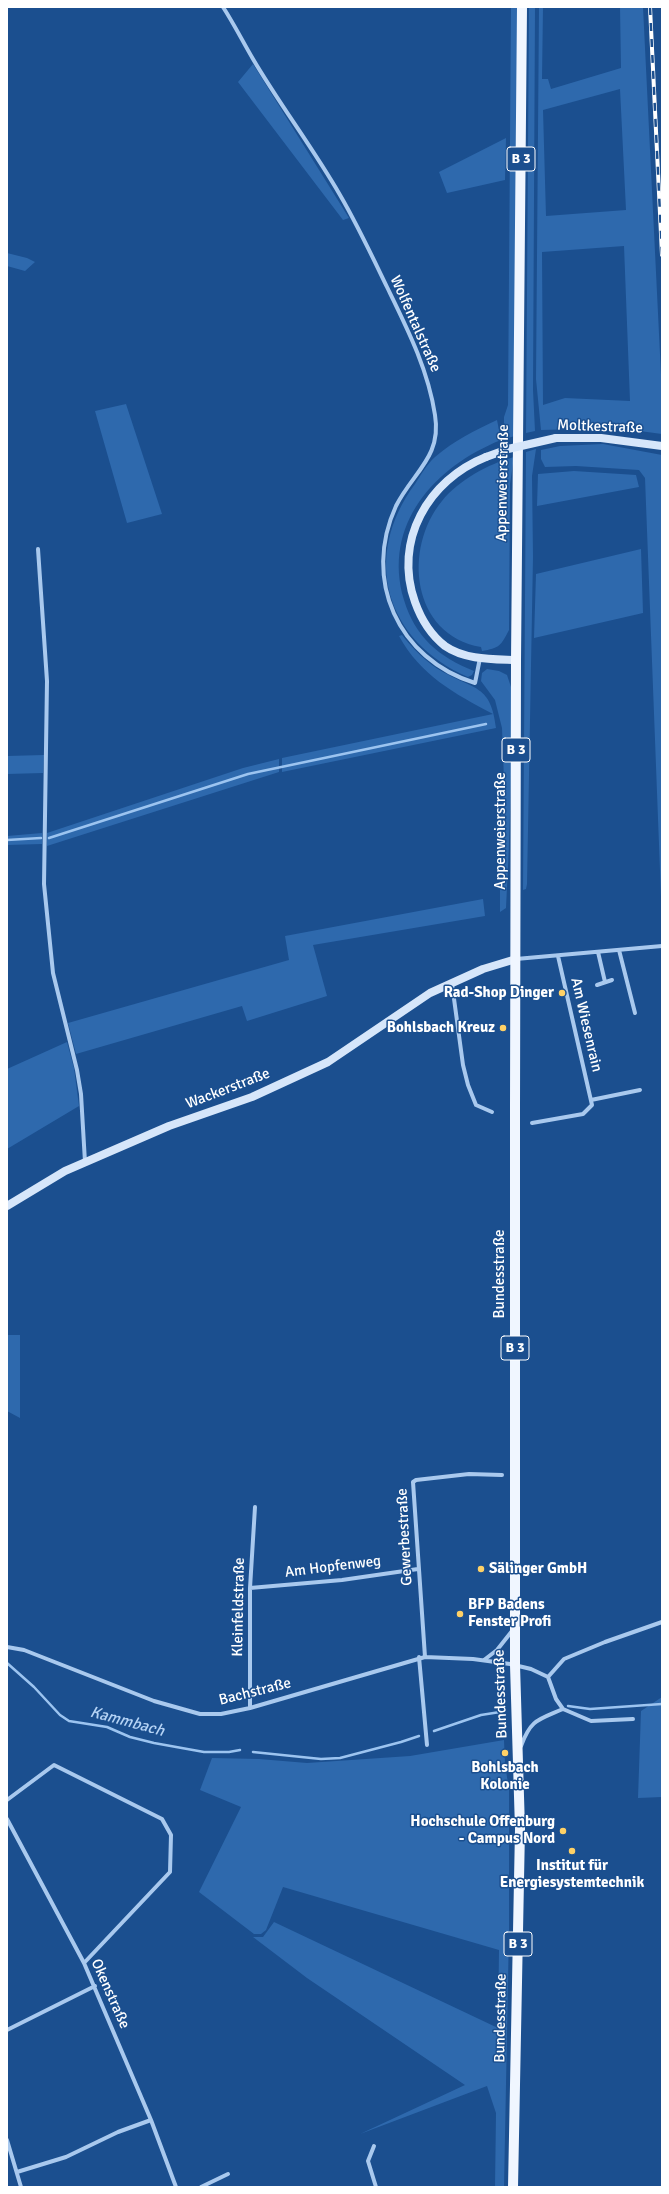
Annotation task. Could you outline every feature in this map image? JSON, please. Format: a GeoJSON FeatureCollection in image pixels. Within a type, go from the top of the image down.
{"type":"FeatureCollection","features":[{"type":"Feature","properties":{"kind":"main road","name":"Appenweierstraße"},"geometry":{"type":"LineString","coordinates":[[516,959],[516,660],[522,7]]}},
{"type":"Feature","properties":{"kind":"main road","name":"Bundesstraße"},"geometry":{"type":"LineString","coordinates":[[513,2187],[520,1829],[515,1665],[516,959]]}},
{"type":"Feature","properties":{"kind":"street","name":"Wolfentalstraße"},"geometry":{"type":"LineString","coordinates":[[223,7],[253,59],[343,201],[424,366],[435,414],[437,430],[436,444],[397,505],[387,534],[383,559],[383,578],[392,611],[407,637],[419,651],[451,674],[475,683],[480,658]]}},
{"type":"Feature","properties":{"kind":"street","name":"Moltkestraße"},"geometry":{"type":"LineString","coordinates":[[516,660],[480,658],[461,654],[446,646],[431,632],[419,615],[412,596],[408,575],[408,555],[412,534],[421,514],[438,490],[456,473],[486,457],[508,450],[556,438],[601,438],[662,446]]}},
{"type":"Feature","properties":{"kind":"street"},"geometry":{"type":"LineString","coordinates":[[38,549],[47,681],[44,884],[52,973],[77,1070],[85,1162]]}},
{"type":"Feature","properties":{"kind":"street","name":"Wackerstraße"},"geometry":{"type":"LineString","coordinates":[[7,1206],[65,1171],[85,1162],[169,1126],[252,1097],[328,1062],[430,993],[483,969],[516,959],[662,946]]}},
{"type":"Feature","properties":{"kind":"street"},"geometry":{"type":"LineString","coordinates":[[619,950],[635,1013]]}},
{"type":"Feature","properties":{"kind":"street"},"geometry":{"type":"LineString","coordinates":[[598,952],[605,982]]}},
{"type":"Feature","properties":{"kind":"street","name":"Am Wiesenrain"},"geometry":{"type":"LineString","coordinates":[[558,956],[591,1100]]}},
{"type":"Feature","properties":{"kind":"street"},"geometry":{"type":"LineString","coordinates":[[597,985],[612,980]]}},
{"type":"Feature","properties":{"kind":"street"},"geometry":{"type":"LineString","coordinates":[[452,984],[468,1085],[476,1105],[492,1112]]}},
{"type":"Feature","properties":{"kind":"street"},"geometry":{"type":"LineString","coordinates":[[532,1123],[583,1114],[592,1105],[591,1100],[640,1090]]}},
{"type":"Feature","properties":{"kind":"street","name":"Gewerbestraße"},"geometry":{"type":"LineString","coordinates":[[425,1656],[413,1482],[416,1480],[469,1474],[502,1475]]}},
{"type":"Feature","properties":{"kind":"street","name":"Kleinfeldstraße"},"geometry":{"type":"LineString","coordinates":[[250,1708],[250,1588],[254,1507]]}},
{"type":"Feature","properties":{"kind":"street","name":"Am Hopfenweg"},"geometry":{"type":"LineString","coordinates":[[250,1588],[342,1580],[418,1569]]}},
{"type":"Feature","properties":{"kind":"street"},"geometry":{"type":"LineString","coordinates":[[633,1719],[591,1721],[563,1709],[556,1699],[548,1677],[564,1659],[612,1639],[662,1622]]}},
{"type":"Feature","properties":{"kind":"street"},"geometry":{"type":"LineString","coordinates":[[484,1660],[497,1650],[515,1627]]}},
{"type":"Feature","properties":{"kind":"street","name":"Bachstraße"},"geometry":{"type":"LineString","coordinates":[[7,1647],[24,1650],[154,1701],[200,1714],[220,1714],[250,1708],[425,1656],[484,1660],[515,1665],[531,1669],[548,1677]]}},
{"type":"Feature","properties":{"kind":"street"},"geometry":{"type":"LineString","coordinates":[[419,1657],[427,1745]]}},
{"type":"Feature","properties":{"kind":"street"},"geometry":{"type":"LineString","coordinates":[[518,1752],[528,1728],[537,1720],[563,1709]]}},
{"type":"Feature","properties":{"kind":"street"},"geometry":{"type":"LineString","coordinates":[[7,1800],[54,1765],[162,1819],[171,1835],[170,1872],[84,1963]]}},
{"type":"Feature","properties":{"kind":"street","name":"Okenstraße"},"geometry":{"type":"LineString","coordinates":[[7,1819],[95,1986],[151,2120],[176,2187]]}},
{"type":"Feature","properties":{"kind":"street"},"geometry":{"type":"LineString","coordinates":[[7,2030],[95,1986]]}},
{"type":"Feature","properties":{"kind":"street"},"geometry":{"type":"LineString","coordinates":[[17,2172],[66,2157],[118,2132],[151,2120]]}},
{"type":"Feature","properties":{"kind":"street"},"geometry":{"type":"LineString","coordinates":[[7,2140],[21,2187]]}},
{"type":"Feature","properties":{"kind":"street"},"geometry":{"type":"LineString","coordinates":[[374,2146],[368,2161],[376,2187]]}},
{"type":"Feature","properties":{"kind":"street"},"geometry":{"type":"LineString","coordinates":[[201,2187],[228,2174]]}},
{"type":"Feature","properties":{"kind":"shaded area"},"geometry":{"type":"Polygon","coordinates":[[[511,7],[518,7],[515,436],[504,439],[504,417],[508,405],[511,7]]]}},
{"type":"Feature","properties":{"kind":"shaded area"},"geometry":{"type":"Polygon","coordinates":[[[529,7],[535,7],[533,390],[535,431],[526,433],[529,7]]]}},
{"type":"Feature","properties":{"kind":"shaded area"},"geometry":{"type":"Polygon","coordinates":[[[539,7],[543,7],[542,79],[548,79],[551,89],[621,68],[620,7],[643,7],[662,395],[662,434],[617,428],[541,430],[536,379],[539,7]],[[620,89],[543,110],[546,216],[626,210],[620,89]],[[624,246],[542,252],[543,405],[565,398],[630,401],[624,246]]]}},
{"type":"Feature","properties":{"kind":"shaded area"},"geometry":{"type":"Polygon","coordinates":[[[253,64],[349,218],[343,220],[238,82],[253,64]]]}},
{"type":"Feature","properties":{"kind":"shaded area"},"geometry":{"type":"Polygon","coordinates":[[[506,138],[505,180],[447,193],[439,172],[506,138]]]}},
{"type":"Feature","properties":{"kind":"shaded area"},"geometry":{"type":"Polygon","coordinates":[[[7,253],[27,258],[35,262],[25,271],[7,266],[7,253]]]}},
{"type":"Feature","properties":{"kind":"shaded area"},"geometry":{"type":"Polygon","coordinates":[[[126,404],[162,514],[127,523],[95,411],[126,404]]]}},
{"type":"Feature","properties":{"kind":"shaded area"},"geometry":{"type":"Polygon","coordinates":[[[497,420],[501,440],[454,466],[435,483],[419,502],[407,524],[400,547],[399,573],[404,600],[415,625],[430,644],[439,652],[474,671],[472,675],[468,677],[440,661],[417,642],[401,619],[390,594],[386,568],[389,540],[398,512],[422,473],[432,460],[457,441],[497,420]]]}},
{"type":"Feature","properties":{"kind":"shaded area"},"geometry":{"type":"Polygon","coordinates":[[[603,444],[662,455],[662,923],[645,478],[639,470],[576,466],[545,467],[541,459],[541,450],[560,446],[603,444]]]}},
{"type":"Feature","properties":{"kind":"shaded area"},"geometry":{"type":"Polygon","coordinates":[[[536,449],[532,476],[533,557],[527,884],[526,889],[523,890],[526,452],[536,449]]]}},
{"type":"Feature","properties":{"kind":"shaded area"},"geometry":{"type":"Polygon","coordinates":[[[514,457],[510,484],[509,630],[504,640],[499,645],[492,649],[482,651],[481,647],[458,639],[440,626],[428,608],[421,587],[419,565],[422,542],[430,520],[449,493],[465,480],[484,468],[514,457]]]}},
{"type":"Feature","properties":{"kind":"shaded area"},"geometry":{"type":"Polygon","coordinates":[[[574,471],[636,475],[639,487],[537,506],[538,474],[574,471]]]}},
{"type":"Feature","properties":{"kind":"shaded area"},"geometry":{"type":"Polygon","coordinates":[[[641,549],[643,613],[534,638],[536,574],[641,549]]]}},
{"type":"Feature","properties":{"kind":"shaded area"},"geometry":{"type":"Polygon","coordinates":[[[402,635],[431,664],[443,672],[473,686],[480,691],[490,704],[494,714],[496,728],[282,772],[282,758],[493,714],[452,691],[428,673],[408,650],[399,636],[402,635]]]}},
{"type":"Feature","properties":{"kind":"shaded area"},"geometry":{"type":"Polygon","coordinates":[[[487,669],[499,671],[507,675],[512,690],[509,853],[506,908],[500,912],[500,835],[504,780],[502,728],[495,700],[481,681],[482,673],[487,669]]]}},
{"type":"Feature","properties":{"kind":"shaded area"},"geometry":{"type":"Polygon","coordinates":[[[44,755],[43,773],[7,774],[7,756],[44,755]]]}},
{"type":"Feature","properties":{"kind":"shaded area"},"geometry":{"type":"Polygon","coordinates":[[[279,759],[279,772],[47,846],[47,833],[243,768],[279,759]]]}},
{"type":"Feature","properties":{"kind":"shaded area"},"geometry":{"type":"Polygon","coordinates":[[[42,833],[42,844],[7,845],[7,836],[42,833]]]}},
{"type":"Feature","properties":{"kind":"shaded area"},"geometry":{"type":"Polygon","coordinates":[[[483,899],[485,916],[313,945],[327,996],[247,1021],[242,1006],[76,1054],[68,1023],[289,960],[285,936],[483,899]]]}},
{"type":"Feature","properties":{"kind":"shaded area"},"geometry":{"type":"Polygon","coordinates":[[[67,1042],[74,1068],[79,1106],[7,1149],[7,1069],[67,1042]]]}},
{"type":"Feature","properties":{"kind":"shaded area"},"geometry":{"type":"Polygon","coordinates":[[[7,1335],[20,1335],[20,1418],[7,1411],[7,1335]]]}},
{"type":"Feature","properties":{"kind":"shaded area"},"geometry":{"type":"Polygon","coordinates":[[[662,1697],[662,1797],[638,1798],[641,1711],[662,1697]]]}},
{"type":"Feature","properties":{"kind":"shaded area"},"geometry":{"type":"Polygon","coordinates":[[[504,1740],[505,1764],[509,1790],[509,1930],[504,2187],[495,2187],[496,2113],[487,2086],[360,2134],[465,2085],[307,1978],[253,1937],[263,1937],[274,1922],[498,2028],[499,1950],[283,1887],[266,1930],[261,1934],[254,1934],[199,1892],[241,1807],[200,1790],[212,1758],[259,1759],[307,1763],[410,1756],[504,1740]]]}},
{"type":"Feature","properties":{"kind":"waterway"},"geometry":{"type":"LineString","coordinates":[[49,838],[248,774],[486,724]]}},
{"type":"Feature","properties":{"kind":"waterway"},"geometry":{"type":"LineString","coordinates":[[7,840],[41,838]]}},
{"type":"Feature","properties":{"kind":"waterway","name":"Kammbach"},"geometry":{"type":"LineString","coordinates":[[7,1663],[34,1687],[60,1715],[69,1721],[107,1727],[130,1737],[204,1752],[229,1752],[240,1750]]}},
{"type":"Feature","properties":{"kind":"waterway","name":"Kammbach"},"geometry":{"type":"LineString","coordinates":[[568,1706],[590,1709],[662,1704]]}},
{"type":"Feature","properties":{"kind":"waterway","name":"Kammbach"},"geometry":{"type":"LineString","coordinates":[[434,1731],[481,1715],[500,1712]]}},
{"type":"Feature","properties":{"kind":"waterway","name":"Kammbach"},"geometry":{"type":"LineString","coordinates":[[253,1752],[321,1759],[340,1758],[419,1736]]}},
{"type":"Feature","properties":{"kind":"railway"},"geometry":{"type":"LineString","coordinates":[[650,7],[662,255]]}},
{"type":"Feature","properties":{"kind":"place","name":"Rad-Shop Dinger"},"geometry":{"type":"Point","coordinates":[562,993]}},
{"type":"Feature","properties":{"kind":"place","name":"Bohlsbach Kreuz"},"geometry":{"type":"Point","coordinates":[503,1028]}},
{"type":"Feature","properties":{"kind":"place","name":"Sälinger GmbH"},"geometry":{"type":"Point","coordinates":[481,1569]}},
{"type":"Feature","properties":{"kind":"place","name":"BFP Badens Fenster Profi"},"geometry":{"type":"Point","coordinates":[460,1614]}},
{"type":"Feature","properties":{"kind":"place","name":"Bohlsbach Kolonie"},"geometry":{"type":"Point","coordinates":[505,1753]}},
{"type":"Feature","properties":{"kind":"place","name":"Hochschule Offenburg - Campus Nord"},"geometry":{"type":"Point","coordinates":[563,1831]}},
{"type":"Feature","properties":{"kind":"place","name":"Institut für Energiesystemtechnik"},"geometry":{"type":"Point","coordinates":[572,1851]}}]}
